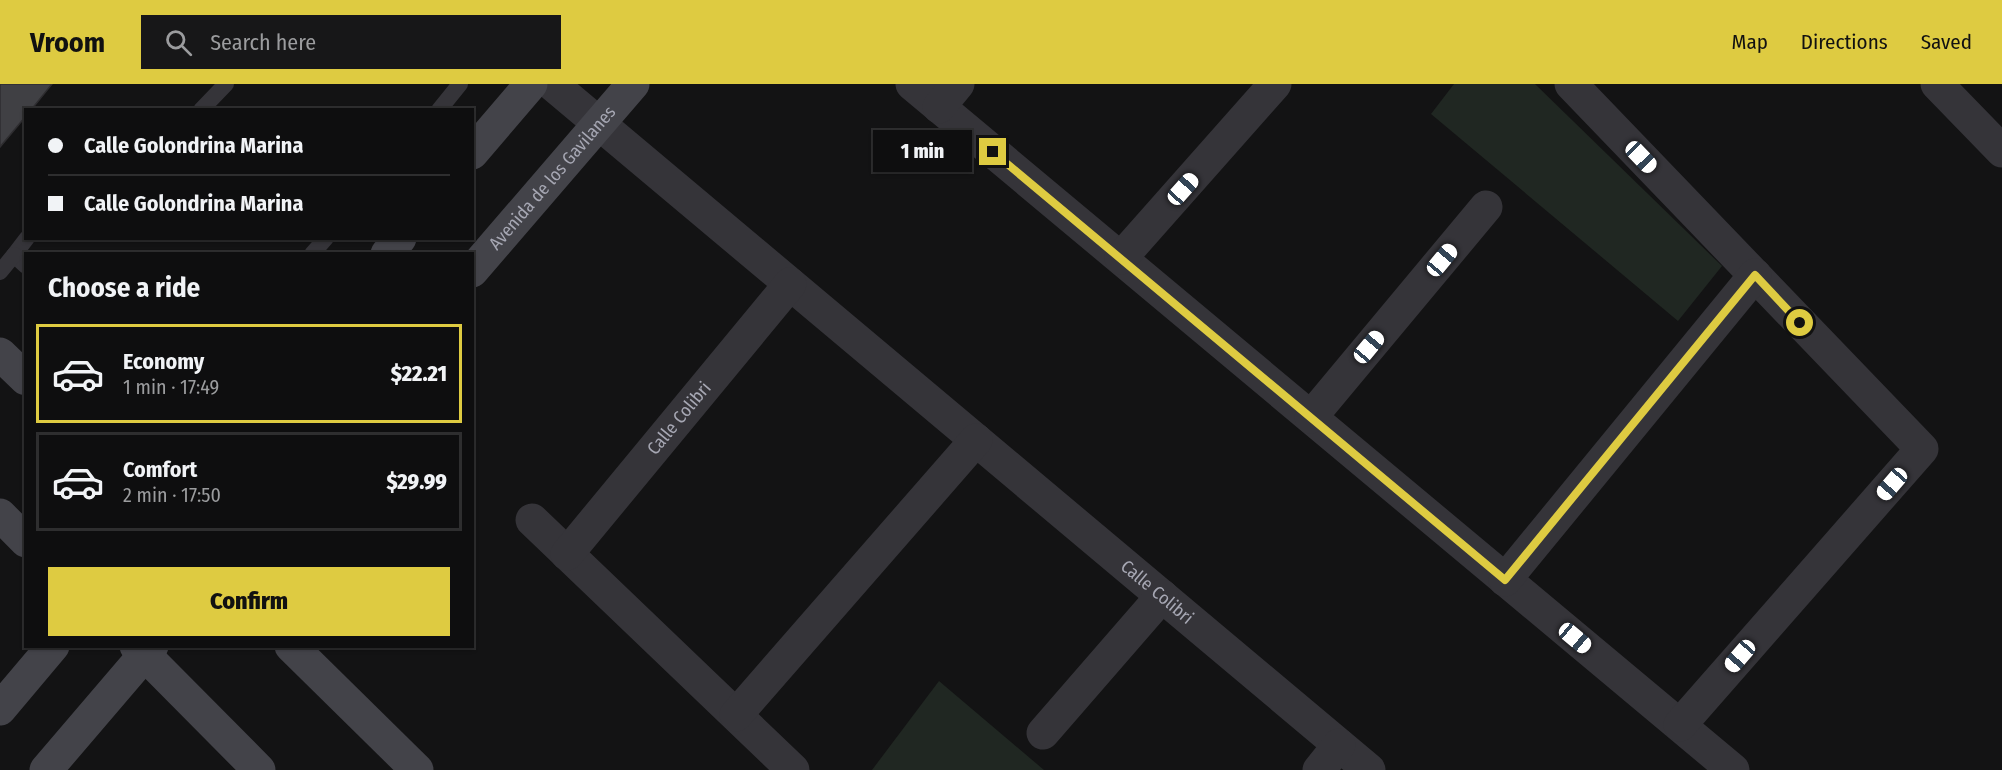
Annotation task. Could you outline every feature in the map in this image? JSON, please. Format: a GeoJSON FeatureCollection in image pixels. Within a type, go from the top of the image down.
{"type":"FeatureCollection","features":[{"type":"Feature","properties":{"kind":"main road"},"geometry":{"type":"LineString","coordinates":[[474,151],[531,84]]}},
{"type":"Feature","properties":{"kind":"main road","name":"Avenida de los Gavilanes"},"geometry":{"type":"LineString","coordinates":[[474,269],[633,84]]}},
{"type":"Feature","properties":{"kind":"main road"},"geometry":{"type":"LineString","coordinates":[[0,354],[24,378]]}},
{"type":"Feature","properties":{"kind":"main road"},"geometry":{"type":"LineString","coordinates":[[0,515],[24,539]]}},
{"type":"Feature","properties":{"kind":"main road"},"geometry":{"type":"LineString","coordinates":[[0,709],[51,648]]}},
{"type":"Feature","properties":{"kind":"main road"},"geometry":{"type":"LineString","coordinates":[[293,648],[417,770]]}},
{"type":"Feature","properties":{"kind":"main road"},"geometry":{"type":"LineString","coordinates":[[46,770],[144,649],[259,770]]}},
{"type":"Feature","properties":{"kind":"street","name":"Calle Colibri"},"geometry":{"type":"LineString","coordinates":[[552,84],[1369,770]]}},
{"type":"Feature","properties":{"kind":"street"},"geometry":{"type":"LineString","coordinates":[[912,84],[948,95],[1121,258],[1733,770]]}},
{"type":"Feature","properties":{"kind":"street"},"geometry":{"type":"LineString","coordinates":[[1121,258],[1275,84]]}},
{"type":"Feature","properties":{"kind":"street"},"geometry":{"type":"LineString","coordinates":[[1937,84],[2002,151]]}},
{"type":"Feature","properties":{"kind":"street"},"geometry":{"type":"LineString","coordinates":[[1576,86],[1922,449],[1680,725]]}},
{"type":"Feature","properties":{"kind":"street"},"geometry":{"type":"LineString","coordinates":[[1311,417],[1486,207]]}},
{"type":"Feature","properties":{"kind":"street"},"geometry":{"type":"LineString","coordinates":[[1505,580],[1755,275]]}},
{"type":"Feature","properties":{"kind":"street","name":"Calle Colibri"},"geometry":{"type":"LineString","coordinates":[[567,554],[790,284]]}},
{"type":"Feature","properties":{"kind":"street"},"geometry":{"type":"LineString","coordinates":[[736,715],[976,440]]}},
{"type":"Feature","properties":{"kind":"street"},"geometry":{"type":"LineString","coordinates":[[532,520],[793,770]]}},
{"type":"Feature","properties":{"kind":"street"},"geometry":{"type":"LineString","coordinates":[[1043,733],[1162,596]]}},
{"type":"Feature","properties":{"kind":"street"},"geometry":{"type":"LineString","coordinates":[[1318,770],[1339,745]]}},
{"type":"Feature","properties":{"kind":"lane"},"geometry":{"type":"LineString","coordinates":[[203,108],[226,84]]}},
{"type":"Feature","properties":{"kind":"lane"},"geometry":{"type":"LineString","coordinates":[[441,108],[459,84]]}},
{"type":"Feature","properties":{"kind":"lane"},"geometry":{"type":"LineString","coordinates":[[0,272],[20,261],[26,240]]}},
{"type":"Feature","properties":{"kind":"lane"},"geometry":{"type":"LineString","coordinates":[[314,252],[324,240]]}},
{"type":"Feature","properties":{"kind":"shaded area"},"geometry":{"type":"Polygon","coordinates":[[[1454,84],[1535,84],[1722,266],[1678,321],[1431,114],[1454,84]]]}},
{"type":"Feature","properties":{"kind":"shaded area"},"geometry":{"type":"Polygon","coordinates":[[[939,681],[1044,770],[872,770],[939,681]]]}},
{"type":"Feature","properties":{"kind":"building"},"geometry":{"type":"Polygon","coordinates":[[[0,84],[52,84],[33,108],[24,108],[24,118],[0,147],[0,84]]]}},
{"type":"Feature","properties":{"kind":"route"},"geometry":{"type":"LineString","coordinates":[[993,152],[1505,580],[1755,275],[1800,323]]}}]}
